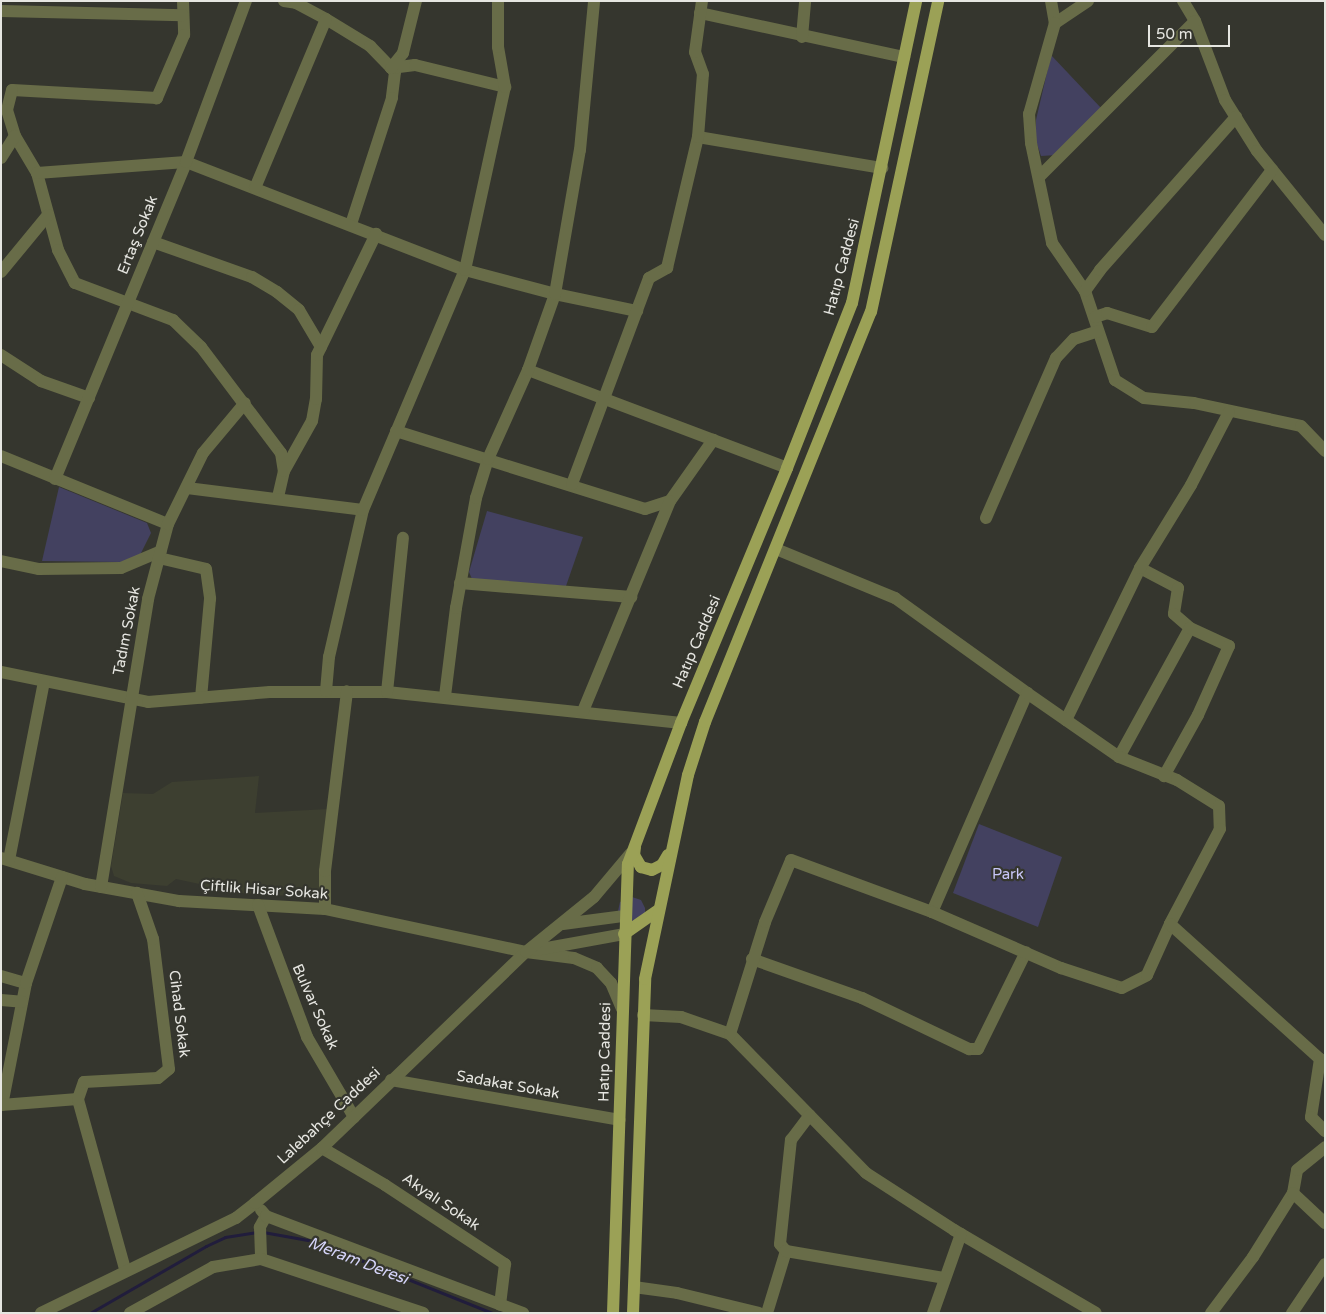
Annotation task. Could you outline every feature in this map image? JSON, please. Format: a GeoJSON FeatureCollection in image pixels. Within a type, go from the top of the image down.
{"type":"FeatureCollection","features":[{"type":"Feature","properties":{"kind":"main road","name":"Hatıp Caddesi"},"geometry":{"type":"LineString","coordinates":[[613,1313],[620,1120],[624,916],[631,853],[680,723],[788,468],[852,303],[916,1]]}},
{"type":"Feature","properties":{"kind":"main road"},"geometry":{"type":"LineString","coordinates":[[633,1313],[642,1015],[645,979],[670,852],[688,775],[705,722],[871,312],[938,1]]}},
{"type":"Feature","properties":{"kind":"main road"},"geometry":{"type":"LineString","coordinates":[[635,840],[634,855],[641,867],[652,870],[662,864],[670,852]]}},
{"type":"Feature","properties":{"kind":"main road"},"geometry":{"type":"LineString","coordinates":[[624,934],[657,911]]}},
{"type":"Feature","properties":{"kind":"street"},"geometry":{"type":"LineString","coordinates":[[183,1],[184,35],[157,98],[12,90],[7,110],[15,136],[37,173],[58,250],[76,282],[127,304],[173,320],[201,347],[245,403],[281,453],[284,471]]}},
{"type":"Feature","properties":{"kind":"street","name":"Ertaş Sokak"},"geometry":{"type":"LineString","coordinates":[[55,480],[186,162],[246,1]]}},
{"type":"Feature","properties":{"kind":"street"},"geometry":{"type":"LineString","coordinates":[[284,1],[296,3],[370,46],[394,72],[392,98],[351,224]]}},
{"type":"Feature","properties":{"kind":"street"},"geometry":{"type":"LineString","coordinates":[[326,691],[331,648],[363,510],[465,270],[505,87],[498,47],[498,1]]}},
{"type":"Feature","properties":{"kind":"street"},"geometry":{"type":"LineString","coordinates":[[445,696],[460,583],[476,498],[488,459],[528,370],[555,294],[580,150],[594,1]]}},
{"type":"Feature","properties":{"kind":"street"},"geometry":{"type":"LineString","coordinates":[[802,37],[805,1]]}},
{"type":"Feature","properties":{"kind":"street"},"geometry":{"type":"LineString","coordinates":[[1051,1],[1055,23],[1029,114],[1031,143],[1040,176],[1052,242],[1085,291],[1115,380],[1144,398],[1194,403],[1228,412],[1301,426],[1325,450]]}},
{"type":"Feature","properties":{"kind":"street"},"geometry":{"type":"LineString","coordinates":[[1055,23],[1088,1]]}},
{"type":"Feature","properties":{"kind":"street"},"geometry":{"type":"LineString","coordinates":[[1183,1],[1195,21],[1225,100],[1272,170],[1325,235]]}},
{"type":"Feature","properties":{"kind":"street"},"geometry":{"type":"LineString","coordinates":[[391,68],[403,53],[414,2]]}},
{"type":"Feature","properties":{"kind":"street"},"geometry":{"type":"LineString","coordinates":[[572,484],[649,278],[667,268],[698,137],[703,74],[695,52],[701,7],[802,37],[904,57]]}},
{"type":"Feature","properties":{"kind":"street"},"geometry":{"type":"LineString","coordinates":[[1,11],[184,15]]}},
{"type":"Feature","properties":{"kind":"street"},"geometry":{"type":"LineString","coordinates":[[255,188],[326,19]]}},
{"type":"Feature","properties":{"kind":"street"},"geometry":{"type":"LineString","coordinates":[[1040,176],[1195,21]]}},
{"type":"Feature","properties":{"kind":"street"},"geometry":{"type":"LineString","coordinates":[[391,68],[416,65],[505,87]]}},
{"type":"Feature","properties":{"kind":"street"},"geometry":{"type":"LineString","coordinates":[[1,89],[8,104]]}},
{"type":"Feature","properties":{"kind":"street"},"geometry":{"type":"LineString","coordinates":[[1085,291],[1100,270],[1236,117]]}},
{"type":"Feature","properties":{"kind":"street"},"geometry":{"type":"LineString","coordinates":[[1,158],[15,136]]}},
{"type":"Feature","properties":{"kind":"street"},"geometry":{"type":"LineString","coordinates":[[698,137],[882,168]]}},
{"type":"Feature","properties":{"kind":"street"},"geometry":{"type":"LineString","coordinates":[[37,173],[186,162],[351,224],[465,270],[555,294],[637,311]]}},
{"type":"Feature","properties":{"kind":"street"},"geometry":{"type":"LineString","coordinates":[[1095,317],[1107,313],[1152,327],[1272,170]]}},
{"type":"Feature","properties":{"kind":"street"},"geometry":{"type":"LineString","coordinates":[[1,272],[48,215]]}},
{"type":"Feature","properties":{"kind":"street"},"geometry":{"type":"LineString","coordinates":[[278,497],[284,471],[312,421],[316,399],[317,355],[376,234]]}},
{"type":"Feature","properties":{"kind":"street"},"geometry":{"type":"LineString","coordinates":[[153,242],[252,277],[277,292],[299,310],[321,347]]}},
{"type":"Feature","properties":{"kind":"street"},"geometry":{"type":"LineString","coordinates":[[986,518],[1056,358],[1074,339],[1098,331]]}},
{"type":"Feature","properties":{"kind":"street"},"geometry":{"type":"LineString","coordinates":[[1,355],[41,382],[89,398]]}},
{"type":"Feature","properties":{"kind":"street"},"geometry":{"type":"LineString","coordinates":[[528,370],[604,396],[788,468]]}},
{"type":"Feature","properties":{"kind":"street","name":"Tadım Sokak"},"geometry":{"type":"LineString","coordinates":[[101,887],[148,599],[168,524],[203,453],[245,403]]}},
{"type":"Feature","properties":{"kind":"street"},"geometry":{"type":"LineString","coordinates":[[1066,720],[1140,568],[1191,485],[1228,412]]}},
{"type":"Feature","properties":{"kind":"street"},"geometry":{"type":"LineString","coordinates":[[396,431],[572,484],[646,509],[670,501]]}},
{"type":"Feature","properties":{"kind":"street"},"geometry":{"type":"LineString","coordinates":[[583,710],[632,597],[670,501],[713,440]]}},
{"type":"Feature","properties":{"kind":"street"},"geometry":{"type":"LineString","coordinates":[[1,456],[55,480],[168,524]]}},
{"type":"Feature","properties":{"kind":"street"},"geometry":{"type":"LineString","coordinates":[[187,488],[278,497],[363,510]]}},
{"type":"Feature","properties":{"kind":"street"},"geometry":{"type":"LineString","coordinates":[[387,692],[403,538]]}},
{"type":"Feature","properties":{"kind":"street"},"geometry":{"type":"LineString","coordinates":[[730,1034],[752,959],[791,860],[932,912],[1026,952],[1122,988],[1147,975],[1170,924],[1220,830],[1219,806],[1177,780],[1119,757],[895,598],[776,549]]}},
{"type":"Feature","properties":{"kind":"street"},"geometry":{"type":"LineString","coordinates":[[1,561],[39,569],[121,568],[160,554],[206,569],[210,599],[201,698]]}},
{"type":"Feature","properties":{"kind":"street"},"geometry":{"type":"LineString","coordinates":[[1140,568],[1178,588],[1174,614],[1190,628],[1228,646],[1164,776]]}},
{"type":"Feature","properties":{"kind":"street"},"geometry":{"type":"LineString","coordinates":[[460,583],[632,597]]}},
{"type":"Feature","properties":{"kind":"street"},"geometry":{"type":"LineString","coordinates":[[1119,757],[1190,628]]}},
{"type":"Feature","properties":{"kind":"street"},"geometry":{"type":"LineString","coordinates":[[1,672],[148,702],[326,691],[387,692],[583,710],[680,723]]}},
{"type":"Feature","properties":{"kind":"street"},"geometry":{"type":"LineString","coordinates":[[5,859],[44,681]]}},
{"type":"Feature","properties":{"kind":"street"},"geometry":{"type":"LineString","coordinates":[[325,909],[325,871],[347,692]]}},
{"type":"Feature","properties":{"kind":"street"},"geometry":{"type":"LineString","coordinates":[[932,912],[1027,693]]}},
{"type":"Feature","properties":{"kind":"street","name":"Lalebahçe Caddesi"},"geometry":{"type":"LineString","coordinates":[[41,1313],[125,1269],[236,1218],[322,1148],[526,952],[594,897],[631,853]]}},
{"type":"Feature","properties":{"kind":"street","name":"Çiftlik Hisar Sokak"},"geometry":{"type":"LineString","coordinates":[[5,859],[101,887],[179,901],[325,909],[526,952],[574,958],[596,968],[611,983],[622,1009]]}},
{"type":"Feature","properties":{"kind":"street"},"geometry":{"type":"LineString","coordinates":[[62,877],[26,984],[2,1105],[78,1098],[125,1269]]}},
{"type":"Feature","properties":{"kind":"street","name":"Cihad Sokak"},"geometry":{"type":"LineString","coordinates":[[78,1098],[84,1082],[158,1078],[169,1069],[153,939],[137,893]]}},
{"type":"Feature","properties":{"kind":"street","name":"Bulvar Sokak"},"geometry":{"type":"LineString","coordinates":[[258,905],[307,1037],[354,1117]]}},
{"type":"Feature","properties":{"kind":"street"},"geometry":{"type":"LineString","coordinates":[[560,925],[594,918],[624,916]]}},
{"type":"Feature","properties":{"kind":"street"},"geometry":{"type":"LineString","coordinates":[[1170,924],[1323,1057],[1311,1117],[1325,1131]]}},
{"type":"Feature","properties":{"kind":"street"},"geometry":{"type":"LineString","coordinates":[[526,952],[624,934]]}},
{"type":"Feature","properties":{"kind":"street"},"geometry":{"type":"LineString","coordinates":[[752,959],[862,998],[969,1049],[978,1049],[1026,952]]}},
{"type":"Feature","properties":{"kind":"street"},"geometry":{"type":"LineString","coordinates":[[1,976],[26,984]]}},
{"type":"Feature","properties":{"kind":"street"},"geometry":{"type":"LineString","coordinates":[[1,1000],[22,1002]]}},
{"type":"Feature","properties":{"kind":"street"},"geometry":{"type":"LineString","coordinates":[[642,1015],[681,1017],[730,1034],[866,1173],[961,1234],[1096,1313]]}},
{"type":"Feature","properties":{"kind":"street","name":"Sadakat Sokak"},"geometry":{"type":"LineString","coordinates":[[391,1080],[620,1120]]}},
{"type":"Feature","properties":{"kind":"street"},"geometry":{"type":"LineString","coordinates":[[810,1115],[791,1140],[780,1244],[786,1251],[944,1278]]}},
{"type":"Feature","properties":{"kind":"street"},"geometry":{"type":"LineString","coordinates":[[1211,1313],[1253,1257],[1293,1192],[1297,1170],[1325,1147]]}},
{"type":"Feature","properties":{"kind":"street","name":"Akyalı Sokak"},"geometry":{"type":"LineString","coordinates":[[322,1148],[386,1185],[505,1264],[500,1305]]}},
{"type":"Feature","properties":{"kind":"street"},"geometry":{"type":"LineString","coordinates":[[1293,1192],[1325,1223]]}},
{"type":"Feature","properties":{"kind":"street"},"geometry":{"type":"LineString","coordinates":[[255,1203],[266,1216],[523,1313]]}},
{"type":"Feature","properties":{"kind":"street"},"geometry":{"type":"LineString","coordinates":[[261,1254],[260,1227],[266,1216]]}},
{"type":"Feature","properties":{"kind":"street"},"geometry":{"type":"LineString","coordinates":[[933,1313],[961,1234]]}},
{"type":"Feature","properties":{"kind":"street"},"geometry":{"type":"LineString","coordinates":[[767,1313],[786,1251]]}},
{"type":"Feature","properties":{"kind":"street"},"geometry":{"type":"LineString","coordinates":[[130,1313],[213,1267],[261,1254],[422,1313]]}},
{"type":"Feature","properties":{"kind":"street"},"geometry":{"type":"LineString","coordinates":[[1292,1313],[1325,1264]]}},
{"type":"Feature","properties":{"kind":"street"},"geometry":{"type":"LineString","coordinates":[[634,1287],[678,1293],[759,1313]]}},
{"type":"Feature","properties":{"kind":"shaded area"},"geometry":{"type":"Polygon","coordinates":[[[259,776],[255,813],[328,809],[319,898],[210,891],[204,885],[176,879],[167,886],[131,883],[114,876],[111,866],[123,793],[153,794],[172,782],[259,776]]]}},
{"type":"Feature","properties":{"kind":"green space"},"geometry":{"type":"Polygon","coordinates":[[[1051,55],[1101,108],[1057,155],[1041,156],[1036,141],[1036,120],[1051,55]]]}},
{"type":"Feature","properties":{"kind":"green space"},"geometry":{"type":"Polygon","coordinates":[[[59,487],[147,523],[151,533],[139,557],[121,562],[42,561],[59,487]]]}},
{"type":"Feature","properties":{"kind":"green space"},"geometry":{"type":"Polygon","coordinates":[[[487,511],[583,537],[566,586],[472,579],[469,572],[487,511]]]}},
{"type":"Feature","properties":{"kind":"green space","name":"Park"},"geometry":{"type":"Polygon","coordinates":[[[979,824],[1062,857],[1038,927],[953,893],[979,824]]]}},
{"type":"Feature","properties":{"kind":"green space"},"geometry":{"type":"Polygon","coordinates":[[[632,897],[641,900],[645,913],[632,925],[618,911],[620,902],[632,897]]]}},
{"type":"Feature","properties":{"kind":"waterway","name":"Meram Deresi"},"geometry":{"type":"LineString","coordinates":[[90,1313],[206,1246],[225,1237],[257,1232]]}},
{"type":"Feature","properties":{"kind":"waterway","name":"Meram Deresi"},"geometry":{"type":"LineString","coordinates":[[263,1232],[313,1241],[492,1313]]}}]}
